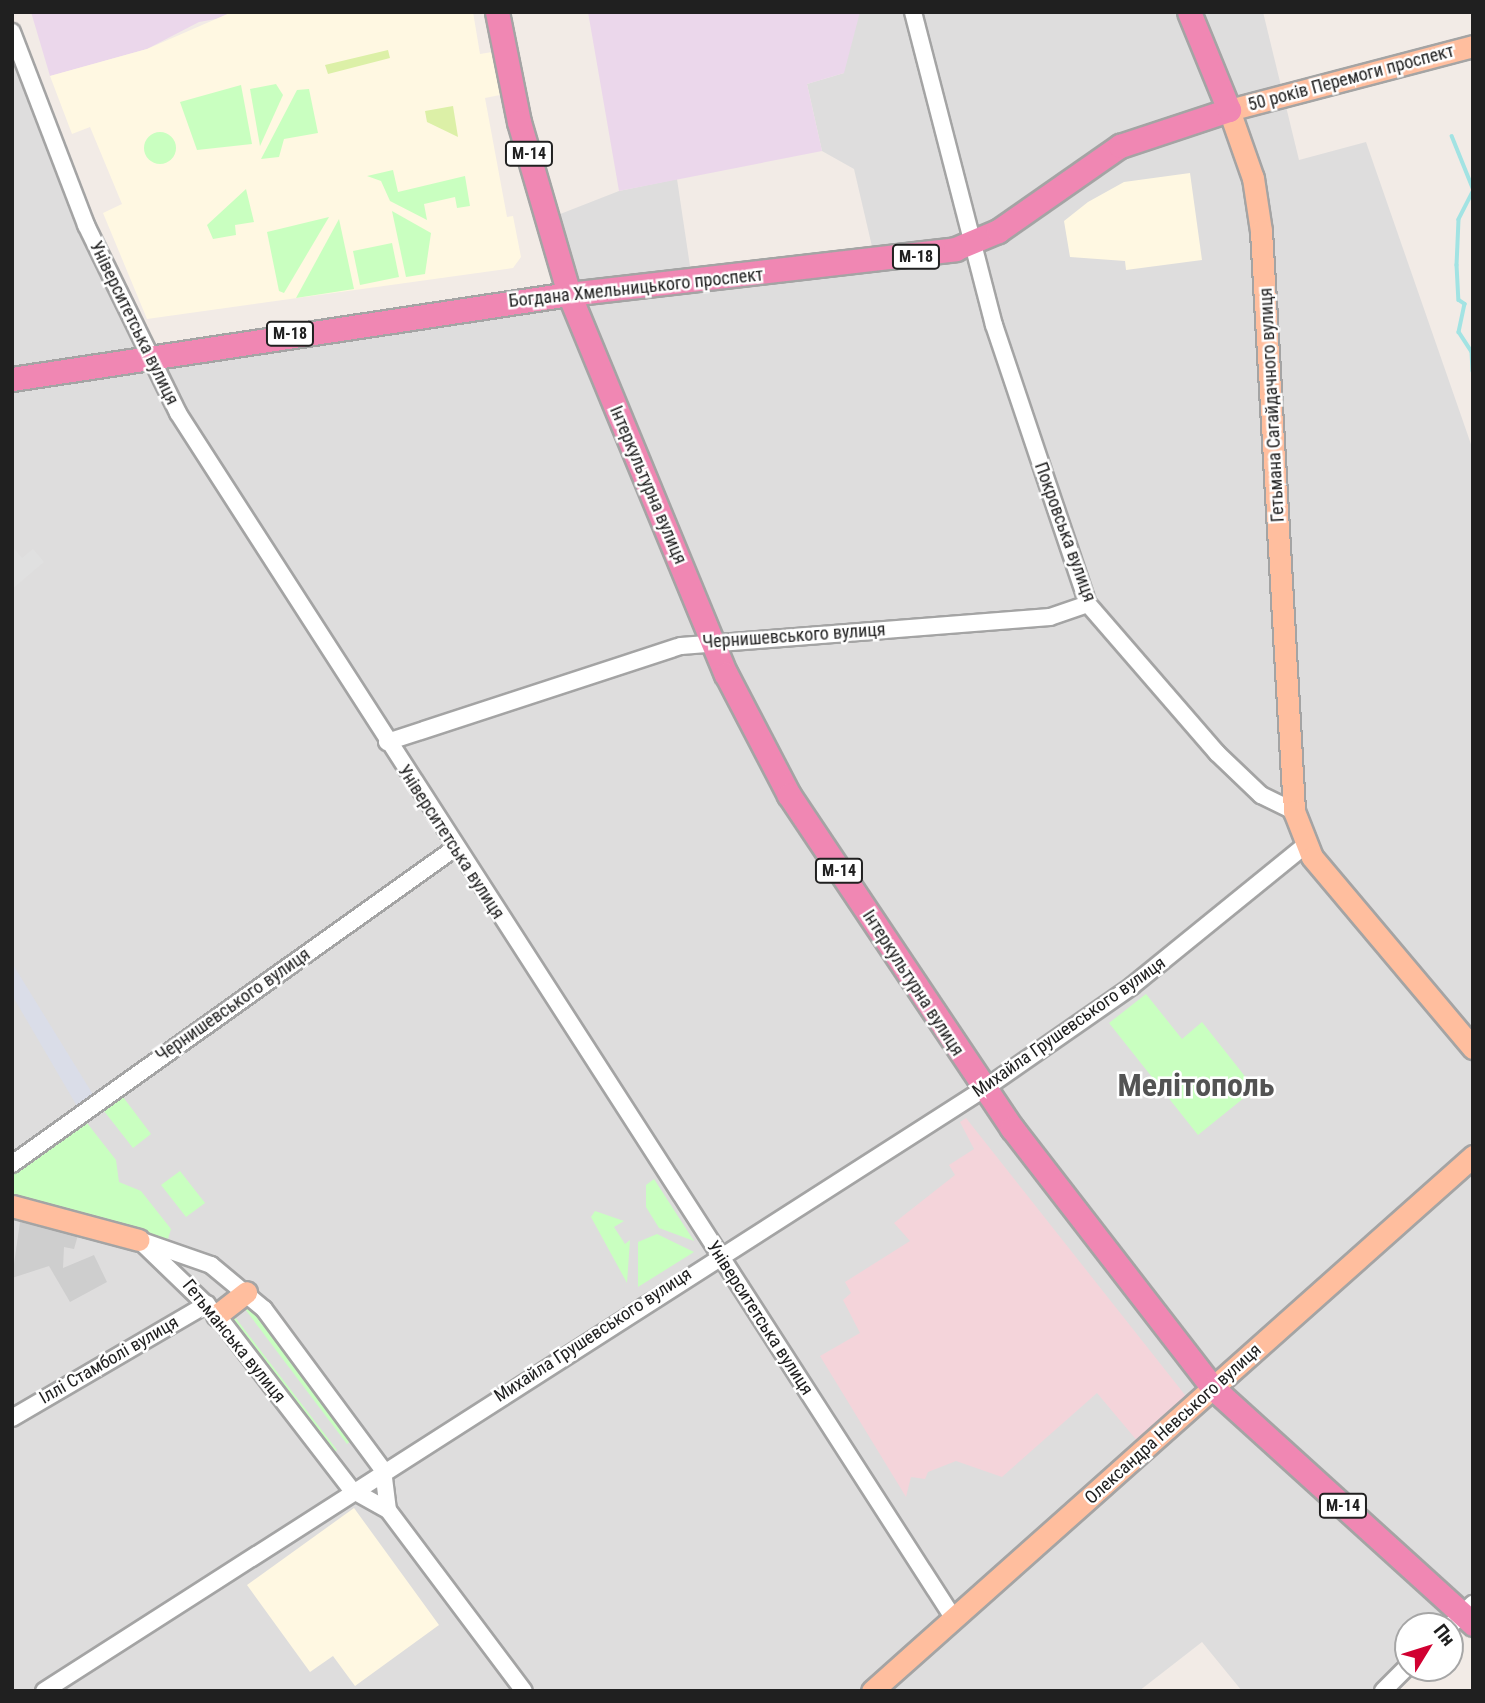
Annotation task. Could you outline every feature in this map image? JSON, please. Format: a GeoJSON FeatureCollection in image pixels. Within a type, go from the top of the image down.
{"type":"FeatureCollection","features":[{"type":"Feature","properties":{"kind":"highway","name":"Інтеркультурна вулиця"},"geometry":{"type":"LineString","coordinates":[[497,12],[519,122],[569,294],[715,640],[789,795],[984,1089],[1213,1388],[1459,1612]]}},
{"type":"Feature","properties":{"kind":"highway","name":"Гетьмана Сагайдачного вулиця"},"geometry":{"type":"LineString","coordinates":[[1188,12],[1228,110]]}},
{"type":"Feature","properties":{"kind":"highway","name":"Богдана Хмельницького проспект"},"geometry":{"type":"LineString","coordinates":[[12,379],[146,355],[569,294],[904,259],[976,241],[1120,146],[1228,110]]}},
{"type":"Feature","properties":{"kind":"main road","name":"50 років Перемоги проспект"},"geometry":{"type":"LineString","coordinates":[[1228,110],[1473,46]]}},
{"type":"Feature","properties":{"kind":"main road","name":"Гетьмана Сагайдачного вулиця"},"geometry":{"type":"LineString","coordinates":[[1228,110],[1253,178],[1261,231],[1294,811]]}},
{"type":"Feature","properties":{"kind":"main road"},"geometry":{"type":"LineString","coordinates":[[1294,811],[1304,846],[1473,1048]]}},
{"type":"Feature","properties":{"kind":"main road","name":"Олександра Невського вулиця"},"geometry":{"type":"LineString","coordinates":[[872,1691],[1473,1157]]}},
{"type":"Feature","properties":{"kind":"main road"},"geometry":{"type":"LineString","coordinates":[[12,1206],[139,1240]]}},
{"type":"Feature","properties":{"kind":"main road"},"geometry":{"type":"LineString","coordinates":[[212,1309],[246,1292]]}},
{"type":"Feature","properties":{"kind":"street","name":"Покровська вулиця"},"geometry":{"type":"LineString","coordinates":[[913,12],[976,241],[994,325],[1088,604],[1210,745],[1261,795],[1294,811]]}},
{"type":"Feature","properties":{"kind":"street","name":"Університетська вулиця"},"geometry":{"type":"LineString","coordinates":[[12,32],[18,78],[146,355],[387,742],[954,1619]]}},
{"type":"Feature","properties":{"kind":"street","name":"Чернишевського вулиця"},"geometry":{"type":"LineString","coordinates":[[387,742],[715,640],[1050,617],[1088,604]]}},
{"type":"Feature","properties":{"kind":"street","name":"Михайла Грушевського вулиця"},"geometry":{"type":"LineString","coordinates":[[44,1691],[719,1254],[984,1089],[1132,986],[1304,846]]}},
{"type":"Feature","properties":{"kind":"street","name":"Чернишевського вулиця"},"geometry":{"type":"LineString","coordinates":[[12,1164],[455,848]]}},
{"type":"Feature","properties":{"kind":"street","name":"Гетьманська вулиця"},"geometry":{"type":"LineString","coordinates":[[139,1240],[211,1265],[246,1292],[383,1470],[388,1510]]}},
{"type":"Feature","properties":{"kind":"street","name":"Гетьманська вулиця"},"geometry":{"type":"LineString","coordinates":[[139,1240],[212,1309],[352,1490],[388,1510],[524,1691]]}},
{"type":"Feature","properties":{"kind":"street","name":"Іллі Стамболі вулиця"},"geometry":{"type":"LineString","coordinates":[[12,1418],[212,1309]]}},
{"type":"Feature","properties":{"kind":"shaded area"},"geometry":{"type":"Polygon","coordinates":[[[31,12],[232,12],[233,16],[199,22],[147,49],[50,76],[31,12]]]}},
{"type":"Feature","properties":{"kind":"shaded area"},"geometry":{"type":"Polygon","coordinates":[[[232,12],[473,12],[480,54],[492,52],[500,95],[485,98],[507,217],[513,216],[521,257],[513,268],[147,319],[103,213],[122,204],[90,127],[72,134],[50,76],[147,49],[232,12]]]}},
{"type":"Feature","properties":{"kind":"shaded area"},"geometry":{"type":"Polygon","coordinates":[[[588,12],[860,12],[844,73],[807,84],[822,151],[619,191],[588,12]]]}},
{"type":"Feature","properties":{"kind":"shaded area"},"geometry":{"type":"Polygon","coordinates":[[[821,12],[1263,12],[1299,160],[1366,142],[1473,450],[1473,1624],[1464,1624],[1464,1612],[1394,1612],[1394,1680],[1383,1691],[1242,1691],[1202,1642],[1139,1691],[12,1691],[12,35],[147,355],[568,294],[550,218],[619,191],[677,179],[694,293],[877,268],[854,169],[822,151],[807,84],[844,73],[821,12]]]}},
{"type":"Feature","properties":{"kind":"shaded area"},"geometry":{"type":"Polygon","coordinates":[[[1190,173],[1202,260],[1126,270],[1125,261],[1070,257],[1064,221],[1088,202],[1124,182],[1190,173]]]}},
{"type":"Feature","properties":{"kind":"shaded area"},"geometry":{"type":"Polygon","coordinates":[[[12,546],[22,558],[33,549],[44,562],[12,589],[12,546]]]}},
{"type":"Feature","properties":{"kind":"shaded area"},"geometry":{"type":"Polygon","coordinates":[[[12,963],[97,1101],[81,1113],[12,995],[12,963]]]}},
{"type":"Feature","properties":{"kind":"shaded area"},"geometry":{"type":"Polygon","coordinates":[[[966,1118],[1189,1400],[1139,1443],[1097,1393],[1002,1477],[956,1461],[928,1472],[925,1479],[911,1477],[906,1497],[820,1356],[860,1333],[843,1300],[851,1293],[845,1282],[910,1241],[894,1223],[955,1175],[949,1165],[974,1149],[960,1122],[966,1118]]]}},
{"type":"Feature","properties":{"kind":"shaded area"},"geometry":{"type":"Polygon","coordinates":[[[20,1222],[78,1235],[74,1249],[64,1247],[63,1268],[94,1255],[107,1282],[70,1302],[49,1266],[12,1278],[20,1222]]]}},
{"type":"Feature","properties":{"kind":"shaded area"},"geometry":{"type":"Polygon","coordinates":[[[354,1508],[439,1625],[355,1686],[333,1656],[310,1672],[247,1585],[354,1508]]]}},
{"type":"Feature","properties":{"kind":"green space"},"geometry":{"type":"Polygon","coordinates":[[[388,50],[390,58],[328,74],[325,65],[388,50]]]}},
{"type":"Feature","properties":{"kind":"green space"},"geometry":{"type":"Polygon","coordinates":[[[276,84],[283,95],[260,146],[250,89],[276,84]]]}},
{"type":"Feature","properties":{"kind":"green space"},"geometry":{"type":"Polygon","coordinates":[[[241,85],[252,144],[197,150],[180,102],[241,85]]]}},
{"type":"Feature","properties":{"kind":"green space"},"geometry":{"type":"Polygon","coordinates":[[[309,89],[318,133],[284,139],[279,157],[261,159],[297,90],[309,89]]]}},
{"type":"Feature","properties":{"kind":"green space"},"geometry":{"type":"Polygon","coordinates":[[[453,106],[458,137],[427,122],[425,111],[453,106]]]}},
{"type":"Feature","properties":{"kind":"green space"},"geometry":{"type":"Polygon","coordinates":[[[160,132],[171,137],[176,148],[171,159],[160,164],[149,159],[144,148],[149,137],[160,132]]]}},
{"type":"Feature","properties":{"kind":"green space"},"geometry":{"type":"Polygon","coordinates":[[[393,170],[398,192],[465,176],[470,206],[457,208],[455,197],[424,204],[427,220],[390,201],[381,181],[367,176],[393,170]]]}},
{"type":"Feature","properties":{"kind":"green space"},"geometry":{"type":"Polygon","coordinates":[[[246,189],[254,222],[235,225],[236,235],[213,239],[207,225],[246,189]]]}},
{"type":"Feature","properties":{"kind":"green space"},"geometry":{"type":"Polygon","coordinates":[[[392,211],[431,233],[425,274],[406,277],[392,211]]]}},
{"type":"Feature","properties":{"kind":"green space"},"geometry":{"type":"Polygon","coordinates":[[[329,217],[284,293],[279,291],[267,232],[329,217]]]}},
{"type":"Feature","properties":{"kind":"green space"},"geometry":{"type":"Polygon","coordinates":[[[339,219],[354,289],[296,298],[339,219]]]}},
{"type":"Feature","properties":{"kind":"green space"},"geometry":{"type":"Polygon","coordinates":[[[392,243],[399,277],[360,285],[353,251],[392,243]]]}},
{"type":"Feature","properties":{"kind":"green space"},"geometry":{"type":"Polygon","coordinates":[[[1146,994],[1182,1039],[1202,1022],[1255,1089],[1198,1135],[1109,1023],[1146,994]]]}},
{"type":"Feature","properties":{"kind":"green space"},"geometry":{"type":"Polygon","coordinates":[[[123,1097],[151,1134],[133,1148],[104,1111],[123,1097]]]}},
{"type":"Feature","properties":{"kind":"green space"},"geometry":{"type":"Polygon","coordinates":[[[87,1123],[116,1160],[119,1182],[141,1191],[171,1229],[168,1239],[12,1196],[12,1173],[87,1123]]]}},
{"type":"Feature","properties":{"kind":"green space"},"geometry":{"type":"Polygon","coordinates":[[[180,1171],[205,1203],[186,1217],[161,1185],[180,1171]]]}},
{"type":"Feature","properties":{"kind":"green space"},"geometry":{"type":"Polygon","coordinates":[[[654,1179],[694,1241],[659,1228],[646,1207],[646,1185],[654,1179]]]}},
{"type":"Feature","properties":{"kind":"green space"},"geometry":{"type":"Polygon","coordinates":[[[595,1211],[624,1221],[614,1227],[625,1244],[630,1240],[627,1283],[591,1217],[595,1211]]]}},
{"type":"Feature","properties":{"kind":"green space"},"geometry":{"type":"Polygon","coordinates":[[[657,1234],[694,1252],[638,1287],[638,1242],[657,1234]]]}},
{"type":"Feature","properties":{"kind":"green space"},"geometry":{"type":"Polygon","coordinates":[[[247,1301],[352,1440],[347,1444],[242,1305],[247,1301]]]}},
{"type":"Feature","properties":{"kind":"green space"},"geometry":{"type":"Polygon","coordinates":[[[231,1312],[337,1450],[333,1453],[226,1315],[231,1312]]]}},
{"type":"Feature","properties":{"kind":"waterway"},"geometry":{"type":"LineString","coordinates":[[1452,136],[1473,188]]}},
{"type":"Feature","properties":{"kind":"waterway"},"geometry":{"type":"LineString","coordinates":[[1473,192],[1459,220],[1457,265],[1459,300],[1465,304],[1459,332],[1472,352],[1473,371]]}},
{"type":"Feature","properties":{"kind":"district","name":"Мелітополь"},"geometry":{"type":"Point","coordinates":[1196,1085]}}]}
